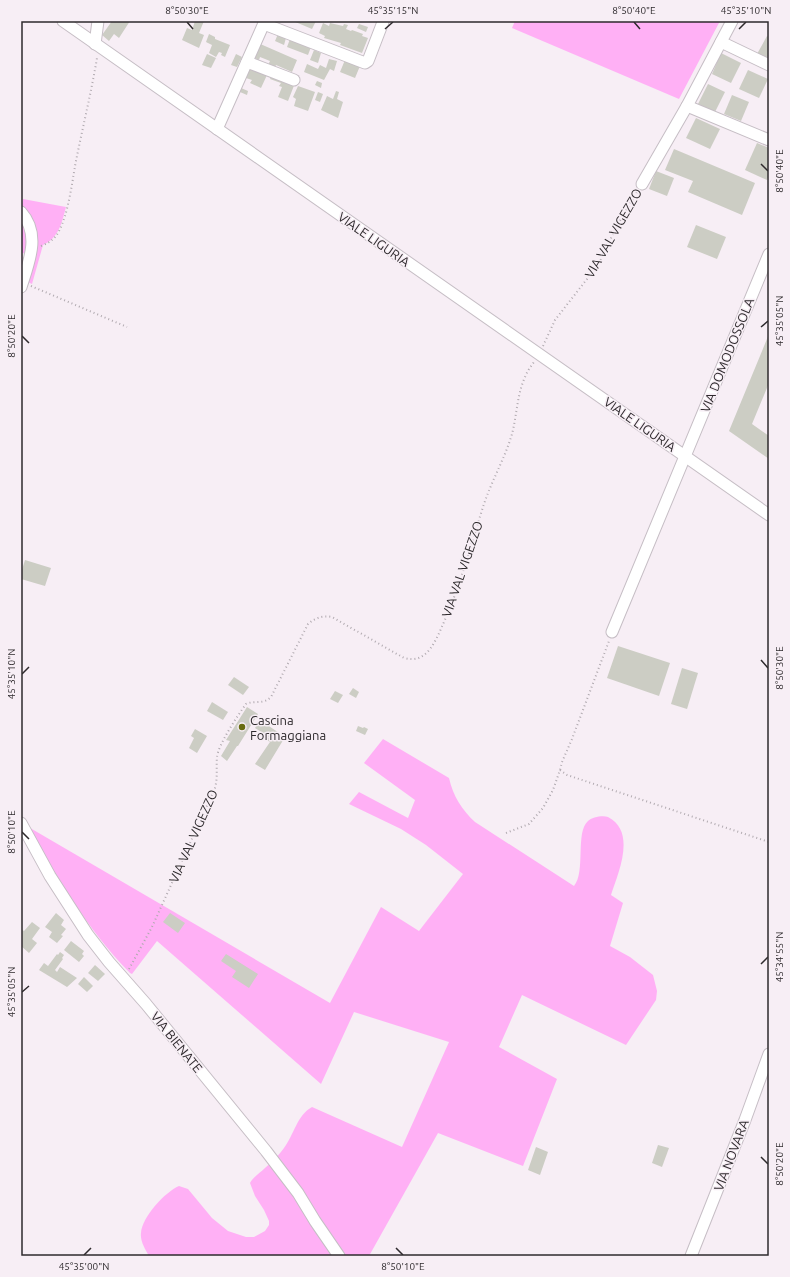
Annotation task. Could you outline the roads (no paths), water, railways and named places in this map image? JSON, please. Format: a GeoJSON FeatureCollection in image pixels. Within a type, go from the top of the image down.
{"type":"FeatureCollection","features":[{"type":"Feature","properties":{"kind":"street","name":"VIALE LIGURIA"},"geometry":{"type":"LineString","coordinates":[[62,21],[769,515]]}},
{"type":"Feature","properties":{"kind":"street"},"geometry":{"type":"LineString","coordinates":[[97,45],[98,21]]}},
{"type":"Feature","properties":{"kind":"street","name":"VIA VAL VIGEZZO"},"geometry":{"type":"LineString","coordinates":[[642,184],[687,106],[732,21]]}},
{"type":"Feature","properties":{"kind":"street"},"geometry":{"type":"LineString","coordinates":[[218,129],[264,23],[365,63],[368,61],[383,22]]}},
{"type":"Feature","properties":{"kind":"street"},"geometry":{"type":"LineString","coordinates":[[721,42],[769,65]]}},
{"type":"Feature","properties":{"kind":"street"},"geometry":{"type":"LineString","coordinates":[[247,62],[294,80]]}},
{"type":"Feature","properties":{"kind":"street"},"geometry":{"type":"LineString","coordinates":[[687,106],[769,140]]}},
{"type":"Feature","properties":{"kind":"street"},"geometry":{"type":"LineString","coordinates":[[21,212],[29,223],[32,234],[32,246],[22,285]]}},
{"type":"Feature","properties":{"kind":"street","name":"VIA DOMODOSSOLA"},"geometry":{"type":"LineString","coordinates":[[686,456],[769,254]]}},
{"type":"Feature","properties":{"kind":"street","name":"VIALE LIGURIA"},"geometry":{"type":"LineString","coordinates":[[612,632],[686,456]]}},
{"type":"Feature","properties":{"kind":"street","name":"VIA BIENATE"},"geometry":{"type":"LineString","coordinates":[[21,823],[50,876],[96,945],[266,1151],[298,1192],[315,1221],[339,1256]]}},
{"type":"Feature","properties":{"kind":"street","name":"VIA NOVARA"},"geometry":{"type":"LineString","coordinates":[[691,1256],[745,1120],[769,1054]]}},
{"type":"Feature","properties":{"kind":"place","name":"Cascina Formaggiana"},"geometry":{"type":"Point","coordinates":[242,727]}}]}
